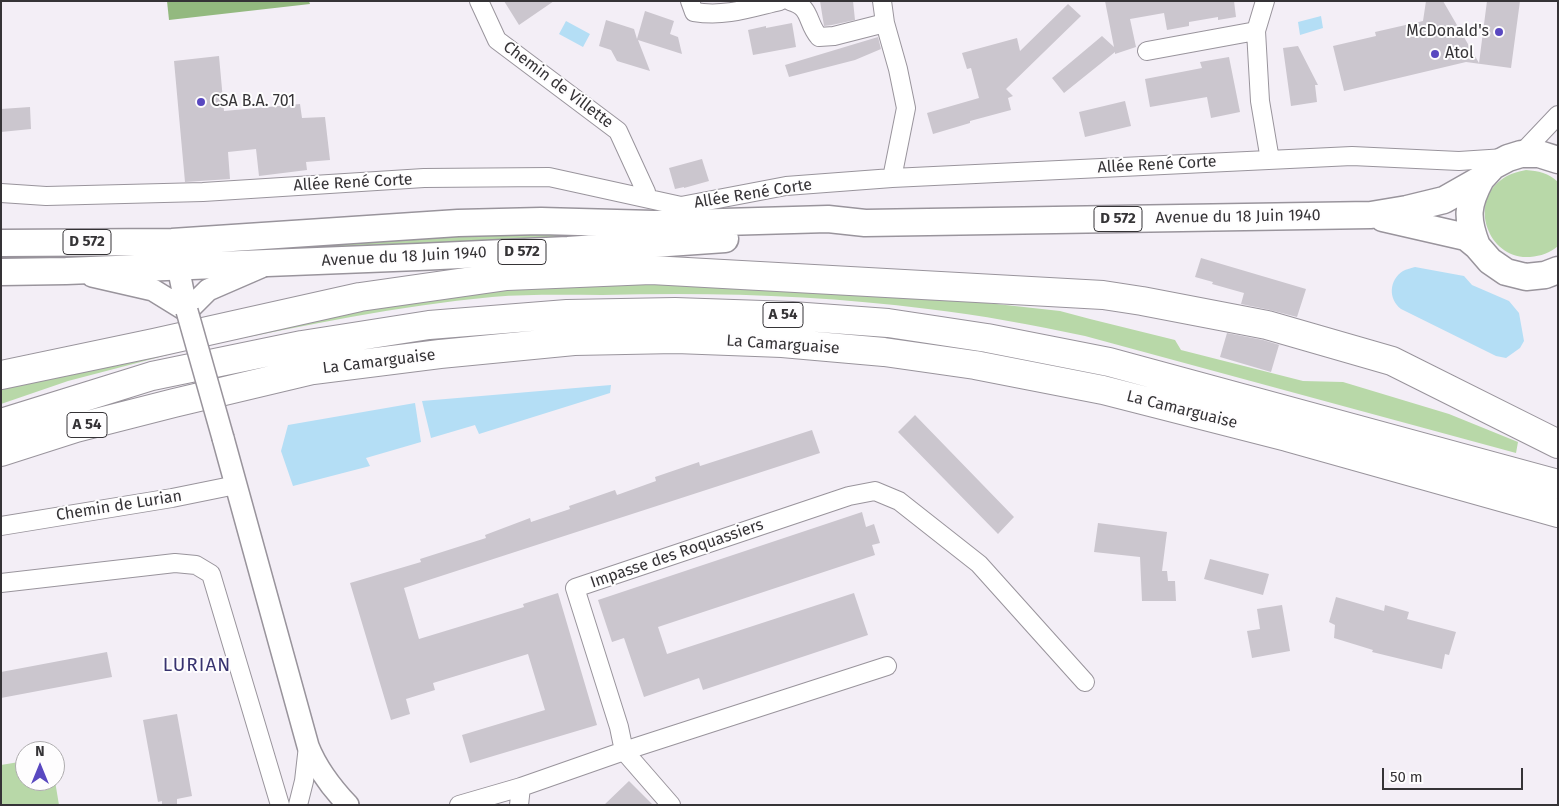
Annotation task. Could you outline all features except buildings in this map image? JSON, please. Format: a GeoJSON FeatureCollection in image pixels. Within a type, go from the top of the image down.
{"type":"FeatureCollection","features":[{"type":"Feature","properties":{"kind":"highway"},"geometry":{"type":"LineString","coordinates":[[1,375],[360,297],[507,276],[651,270],[1103,295],[1142,301],[1267,325],[1392,361],[1558,444]]}},
{"type":"Feature","properties":{"kind":"highway","name":"La Camarguaise"},"geometry":{"type":"LineString","coordinates":[[1,423],[152,376],[302,344],[429,325],[567,314],[674,312],[792,316],[888,324],[987,338],[1109,362],[1558,484]]}},
{"type":"Feature","properties":{"kind":"highway","name":"La Camarguaise"},"geometry":{"type":"LineString","coordinates":[[1,452],[76,428],[313,370],[450,353],[574,341],[676,339],[782,343],[884,352],[975,365],[1103,390],[1287,437],[1558,513]]}},
{"type":"Feature","properties":{"kind":"highway"},"geometry":{"type":"LineString","coordinates":[[1,468],[105,433],[174,403]]}},
{"type":"Feature","properties":{"kind":"main road"},"geometry":{"type":"LineString","coordinates":[[1515,156],[1539,154],[1558,160]]}},
{"type":"Feature","properties":{"kind":"main road","name":"Avenue du 18 Juin 1940"},"geometry":{"type":"LineString","coordinates":[[1477,246],[1471,229],[1469,211],[1473,194],[1481,179],[1493,166],[1515,156]]}},
{"type":"Feature","properties":{"kind":"main road","name":"Avenue du 18 Juin 1940"},"geometry":{"type":"LineString","coordinates":[[1,272],[66,271],[175,254],[458,223],[541,221],[654,224],[828,219],[865,223],[1370,215],[1444,200],[1481,179]]}},
{"type":"Feature","properties":{"kind":"main road","name":"Avenue du 18 Juin 1940"},"geometry":{"type":"LineString","coordinates":[[1370,215],[1466,236],[1490,261],[1506,272],[1526,277],[1545,275],[1558,270]]}},
{"type":"Feature","properties":{"kind":"main road","name":"Avenue du 18 Juin 1940"},"geometry":{"type":"LineString","coordinates":[[1,243],[175,254],[269,263],[568,250],[805,233],[865,223]]}},
{"type":"Feature","properties":{"kind":"street","name":"Chemin de Villette"},"geometry":{"type":"LineString","coordinates":[[479,1],[497,40],[618,131],[646,192],[643,197]]}},
{"type":"Feature","properties":{"kind":"street"},"geometry":{"type":"LineString","coordinates":[[690,1],[694,12],[726,14],[780,1]]}},
{"type":"Feature","properties":{"kind":"street"},"geometry":{"type":"LineString","coordinates":[[790,1],[800,4],[808,12],[813,30],[819,37],[834,36],[885,23]]}},
{"type":"Feature","properties":{"kind":"street"},"geometry":{"type":"LineString","coordinates":[[882,1],[885,23],[898,69],[906,108],[892,178]]}},
{"type":"Feature","properties":{"kind":"street"},"geometry":{"type":"LineString","coordinates":[[1265,1],[1256,31],[1260,101],[1270,160]]}},
{"type":"Feature","properties":{"kind":"street"},"geometry":{"type":"LineString","coordinates":[[1147,51],[1256,31]]}},
{"type":"Feature","properties":{"kind":"street"},"geometry":{"type":"LineString","coordinates":[[1515,156],[1558,115]]}},
{"type":"Feature","properties":{"kind":"street","name":"Allée René Corte"},"geometry":{"type":"LineString","coordinates":[[1,193],[46,196],[203,192],[424,178],[549,177],[681,206],[786,186],[892,178],[1352,156],[1459,160],[1515,156]]}},
{"type":"Feature","properties":{"kind":"street"},"geometry":{"type":"LineString","coordinates":[[175,254],[187,311],[308,746],[314,763],[348,805]]}},
{"type":"Feature","properties":{"kind":"street"},"geometry":{"type":"LineString","coordinates":[[187,311],[208,290],[269,263]]}},
{"type":"Feature","properties":{"kind":"street"},"geometry":{"type":"LineString","coordinates":[[66,271],[110,279],[153,290],[187,311]]}},
{"type":"Feature","properties":{"kind":"street","name":"Chemin de Lurian"},"geometry":{"type":"LineString","coordinates":[[1,526],[172,498],[236,485]]}},
{"type":"Feature","properties":{"kind":"street","name":"Impasse des Roquassiers"},"geometry":{"type":"LineString","coordinates":[[624,751],[619,727],[575,588],[848,496],[874,491],[899,501],[979,564],[1084,682]]}},
{"type":"Feature","properties":{"kind":"street"},"geometry":{"type":"LineString","coordinates":[[1,583],[175,563],[196,565],[211,574],[280,805]]}},
{"type":"Feature","properties":{"kind":"street"},"geometry":{"type":"LineString","coordinates":[[459,805],[887,666]]}},
{"type":"Feature","properties":{"kind":"street"},"geometry":{"type":"LineString","coordinates":[[298,805],[304,781],[308,746]]}},
{"type":"Feature","properties":{"kind":"street"},"geometry":{"type":"LineString","coordinates":[[624,751],[671,805]]}},
{"type":"Feature","properties":{"kind":"street"},"geometry":{"type":"LineString","coordinates":[[519,805],[521,786]]}},
{"type":"Feature","properties":{"kind":"green space"},"geometry":{"type":"Polygon","coordinates":[[[167,1],[309,1],[310,4],[169,20],[167,1]]]}},
{"type":"Feature","properties":{"kind":"green space"},"geometry":{"type":"Polygon","coordinates":[[[1526,170],[1551,176],[1558,182],[1558,246],[1545,254],[1530,257],[1516,256],[1504,250],[1494,240],[1488,229],[1485,216],[1486,203],[1491,190],[1507,176],[1526,170]]]}},
{"type":"Feature","properties":{"kind":"green space"},"geometry":{"type":"Polygon","coordinates":[[[508,229],[639,236],[211,256],[211,251],[508,229]]]}},
{"type":"Feature","properties":{"kind":"green space"},"geometry":{"type":"Polygon","coordinates":[[[557,281],[833,286],[1060,311],[1175,340],[1181,350],[1303,381],[1343,382],[1449,414],[1518,442],[1516,453],[1085,336],[968,314],[847,300],[725,294],[506,296],[387,311],[214,344],[211,337],[385,302],[557,281]]]}},
{"type":"Feature","properties":{"kind":"green space"},"geometry":{"type":"Polygon","coordinates":[[[172,345],[175,353],[68,381],[1,404],[1,385],[172,345]]]}},
{"type":"Feature","properties":{"kind":"green space"},"geometry":{"type":"Polygon","coordinates":[[[15,763],[15,791],[57,791],[59,805],[1,805],[1,765],[15,763]]]}},
{"type":"Feature","properties":{"kind":"water"},"geometry":{"type":"Polygon","coordinates":[[[1321,16],[1323,28],[1300,35],[1298,22],[1321,16]]]}},
{"type":"Feature","properties":{"kind":"water"},"geometry":{"type":"Polygon","coordinates":[[[566,21],[590,34],[583,47],[559,34],[566,21]]]}},
{"type":"Feature","properties":{"kind":"water"},"geometry":{"type":"Polygon","coordinates":[[[1415,267],[1464,276],[1472,285],[1509,301],[1519,313],[1524,341],[1520,348],[1506,358],[1496,356],[1401,309],[1392,295],[1393,284],[1398,275],[1403,271],[1415,267]]]}},
{"type":"Feature","properties":{"kind":"water"},"geometry":{"type":"Polygon","coordinates":[[[611,385],[610,393],[479,434],[475,425],[431,438],[422,401],[611,385]]]}},
{"type":"Feature","properties":{"kind":"water"},"geometry":{"type":"Polygon","coordinates":[[[415,403],[421,442],[366,458],[370,466],[293,486],[281,451],[288,425],[415,403]]]}},
{"type":"Feature","properties":{"kind":"place","name":"McDonald's"},"geometry":{"type":"Point","coordinates":[1499,32]}},
{"type":"Feature","properties":{"kind":"place","name":"Atol"},"geometry":{"type":"Point","coordinates":[1435,54]}},
{"type":"Feature","properties":{"kind":"place","name":"CSA B.A. 701"},"geometry":{"type":"Point","coordinates":[201,102]}},
{"type":"Feature","properties":{"kind":"district","name":"LURIAN"},"geometry":{"type":"Point","coordinates":[197,666]}}]}
